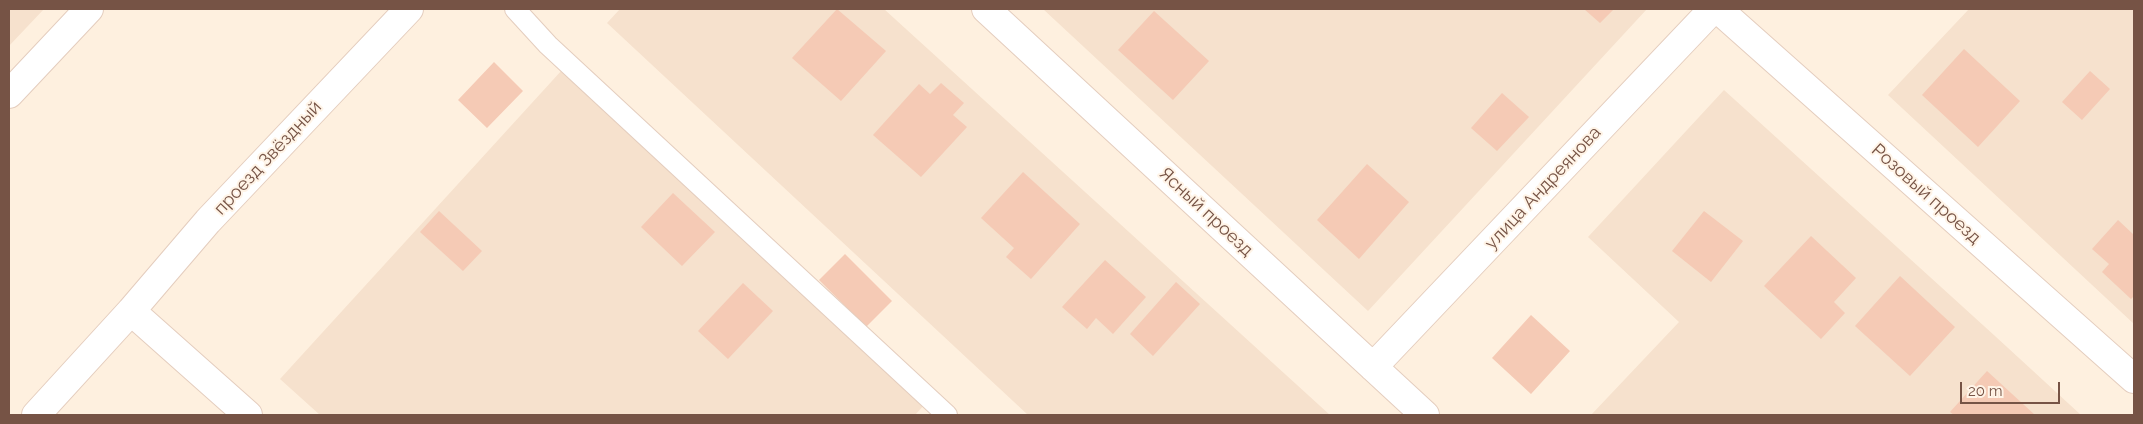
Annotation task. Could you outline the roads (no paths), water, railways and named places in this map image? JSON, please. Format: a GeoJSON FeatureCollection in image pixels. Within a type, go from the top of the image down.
{"type":"FeatureCollection","features":[{"type":"Feature","properties":{"kind":"street"},"geometry":{"type":"LineString","coordinates":[[9,94],[89,9]]}},
{"type":"Feature","properties":{"kind":"street","name":"проезд Звёздный"},"geometry":{"type":"LineString","coordinates":[[36,415],[131,311],[208,221],[409,9]]}},
{"type":"Feature","properties":{"kind":"street","name":"Ясный проезд"},"geometry":{"type":"LineString","coordinates":[[986,9],[1425,415]]}},
{"type":"Feature","properties":{"kind":"street","name":"улица Андреянова"},"geometry":{"type":"LineString","coordinates":[[1373,367],[1713,9]]}},
{"type":"Feature","properties":{"kind":"street","name":"Розовый проезд"},"geometry":{"type":"LineString","coordinates":[[1718,9],[2134,379]]}},
{"type":"Feature","properties":{"kind":"street"},"geometry":{"type":"LineString","coordinates":[[131,311],[248,415]]}},
{"type":"Feature","properties":{"kind":"lane"},"geometry":{"type":"LineString","coordinates":[[515,9],[548,45],[947,415]]}}]}
